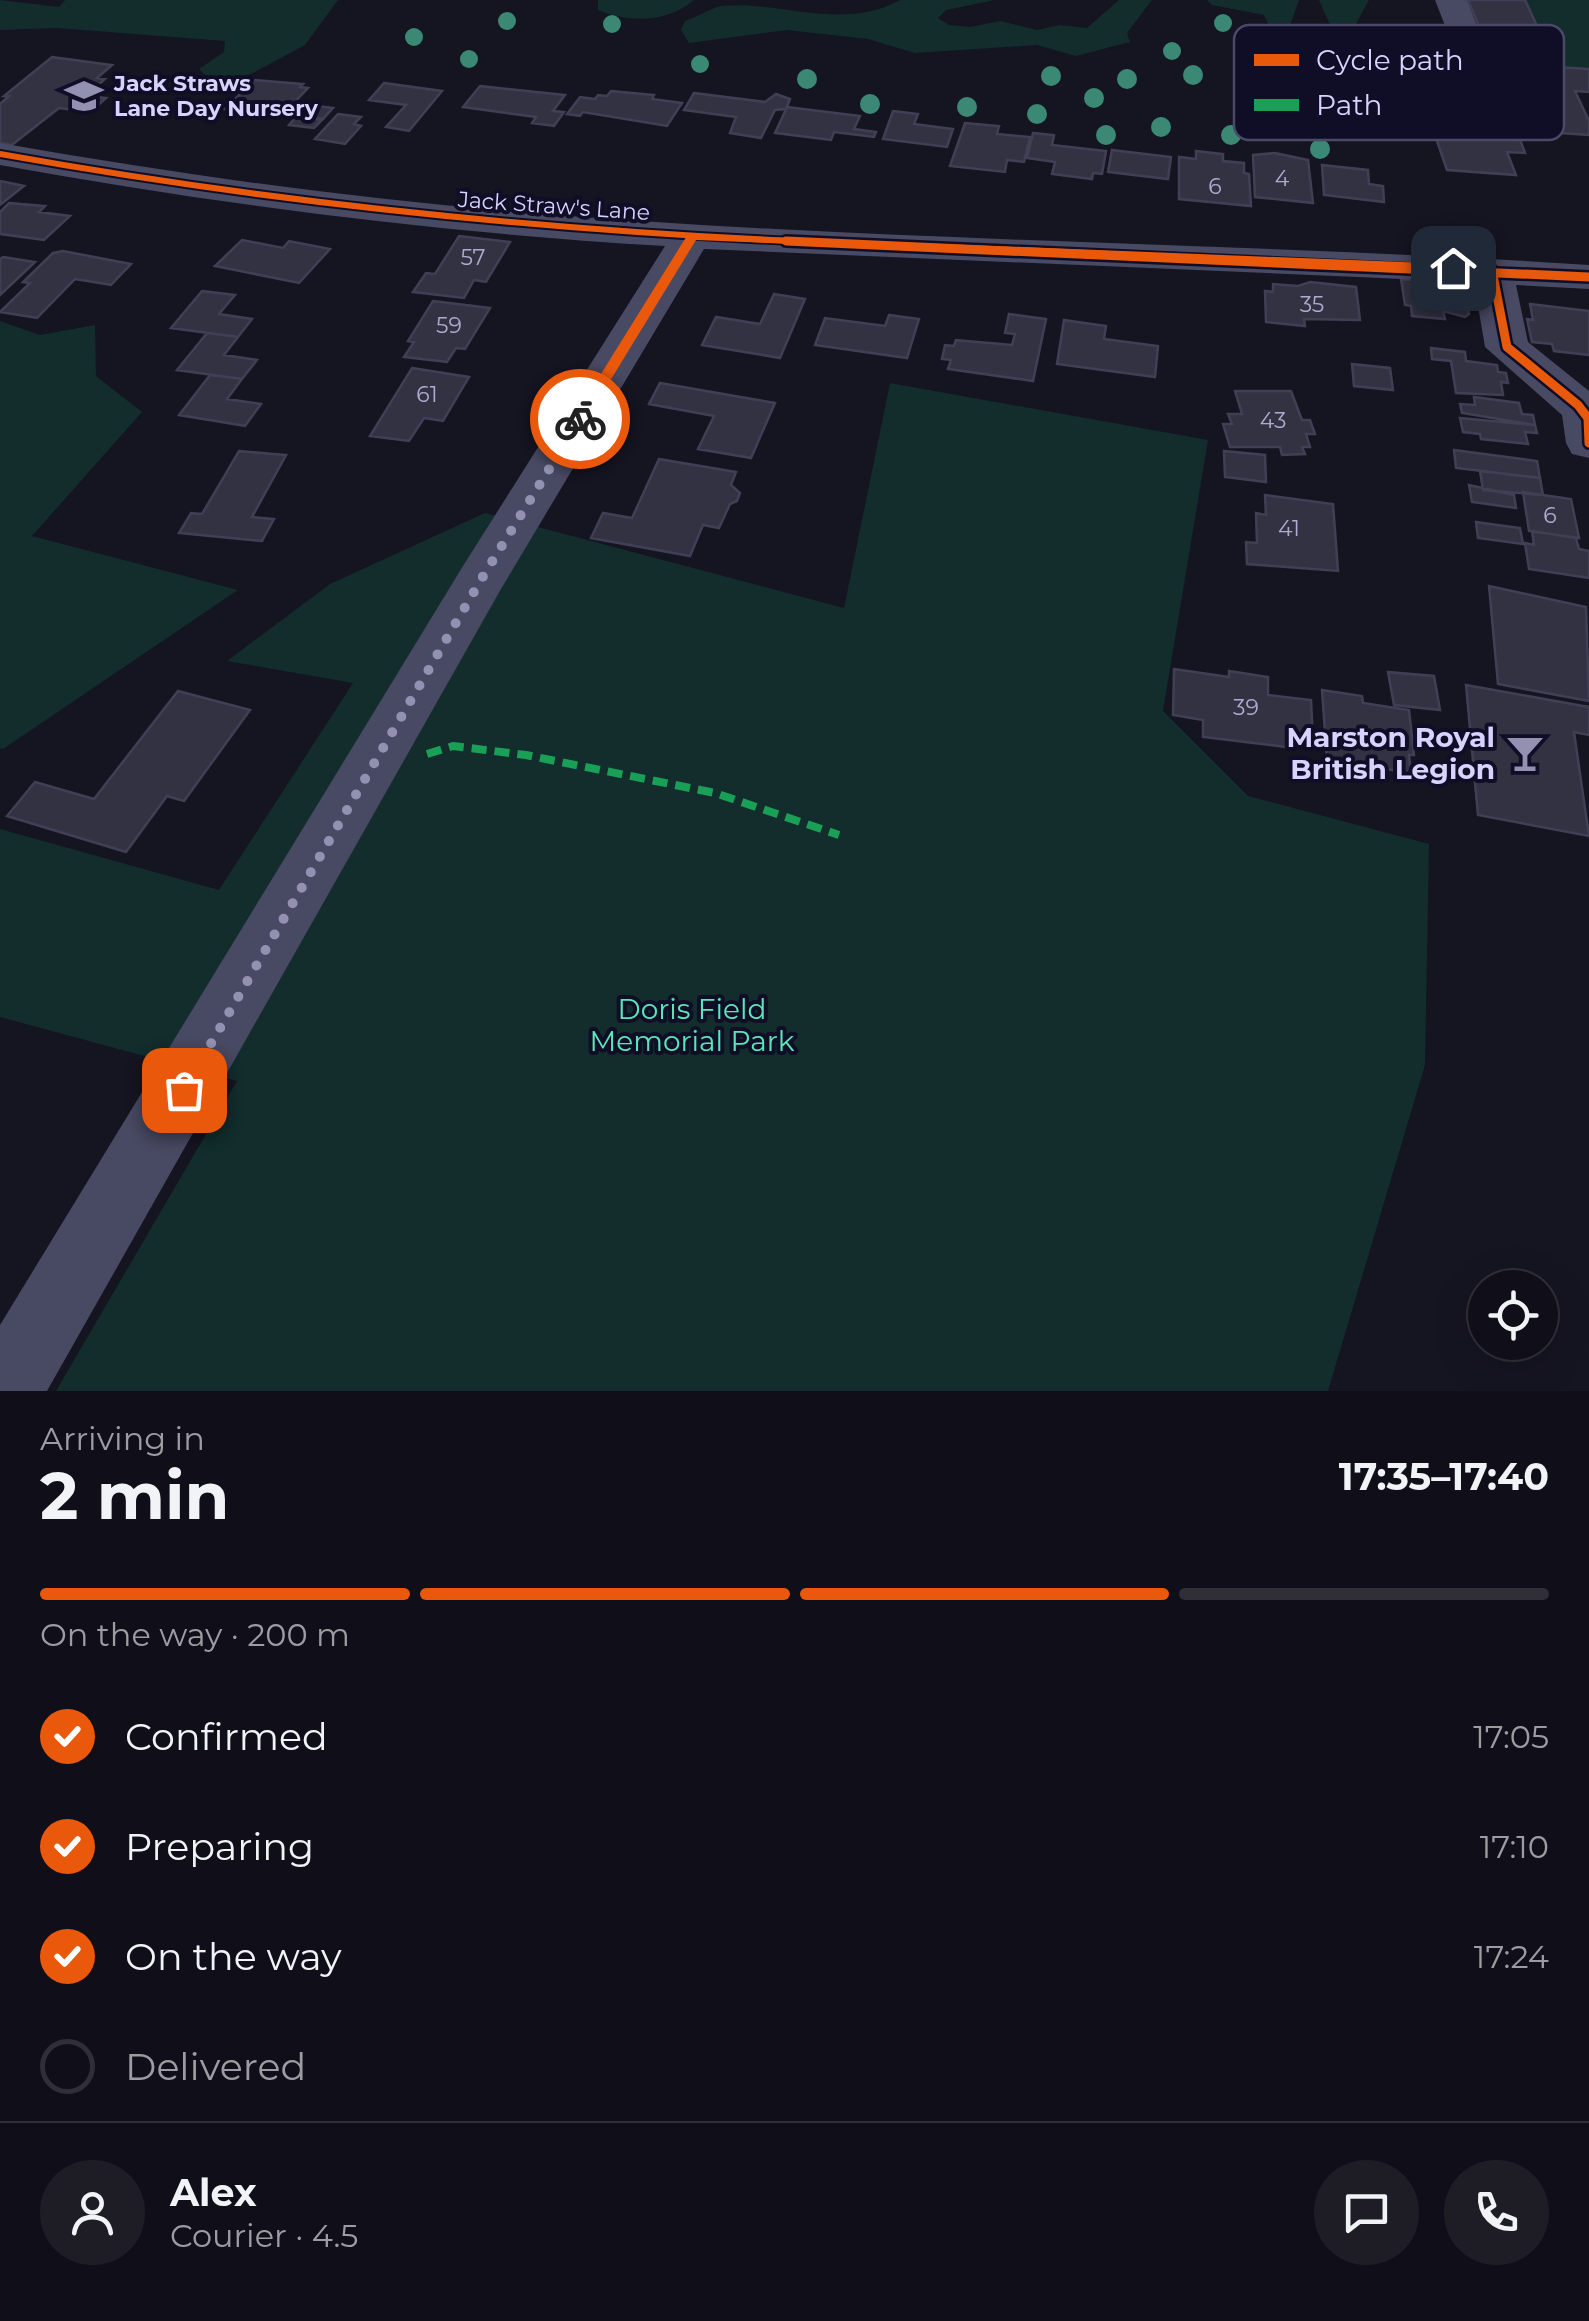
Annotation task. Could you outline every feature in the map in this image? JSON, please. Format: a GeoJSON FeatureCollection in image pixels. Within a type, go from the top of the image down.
{"type":"FeatureCollection","features":[{"type":"Feature","properties":{"kind":"street"},"geometry":{"type":"LineString","coordinates":[[1451,0],[1461,25]]}},
{"type":"Feature","properties":{"kind":"street","name":"Jack Straw's Lane"},"geometry":{"type":"LineString","coordinates":[[0,154],[238,193],[408,214],[692,236],[1589,277]]}},
{"type":"Feature","properties":{"kind":"street"},"geometry":{"type":"LineString","coordinates":[[4,1391],[482,578],[692,236]]}},
{"type":"Feature","properties":{"kind":"street"},"geometry":{"type":"LineString","coordinates":[[1492,270],[1507,347],[1588,426]]}},
{"type":"Feature","properties":{"kind":"green space"},"geometry":{"type":"Polygon","coordinates":[[[0,0],[59,7],[65,0],[338,0],[305,45],[251,74],[213,84],[199,69],[224,52],[225,41],[57,28],[0,30],[0,0]]]}},
{"type":"Feature","properties":{"kind":"green space"},"geometry":{"type":"Polygon","coordinates":[[[598,0],[694,0],[660,17],[635,19],[598,10],[598,0]]]}},
{"type":"Feature","properties":{"kind":"green space"},"geometry":{"type":"Polygon","coordinates":[[[900,0],[995,0],[946,10],[938,18],[949,25],[970,27],[1001,21],[1037,30],[1060,25],[1087,28],[1119,0],[1152,0],[1127,33],[1130,42],[1076,56],[1037,45],[915,53],[868,39],[787,30],[689,43],[681,30],[685,21],[721,6],[856,14],[900,0]]]}},
{"type":"Feature","properties":{"kind":"green space"},"geometry":{"type":"Polygon","coordinates":[[[1207,0],[1299,0],[1290,25],[1269,25],[1264,15],[1212,5],[1207,0]]]}},
{"type":"Feature","properties":{"kind":"green space"},"geometry":{"type":"Polygon","coordinates":[[[1319,0],[1369,0],[1355,25],[1330,25],[1319,0]]]}},
{"type":"Feature","properties":{"kind":"green space"},"geometry":{"type":"Polygon","coordinates":[[[1525,0],[1589,0],[1589,69],[1564,67],[1564,25],[1537,25],[1525,0]]]}},
{"type":"Feature","properties":{"kind":"green space"},"geometry":{"type":"Polygon","coordinates":[[[0,321],[40,335],[95,325],[96,376],[142,412],[32,536],[238,590],[3,749],[0,748],[0,321]]]}},
{"type":"Feature","properties":{"kind":"green space","name":"Doris Field Memorial Park"},"geometry":{"type":"Polygon","coordinates":[[[890,383],[1208,440],[1163,711],[1248,796],[1429,844],[1425,1065],[1328,1391],[56,1391],[237,1081],[0,1017],[0,829],[219,890],[353,683],[227,661],[330,584],[485,513],[844,608],[890,383]]]}},
{"type":"Feature","properties":{"kind":"building"},"geometry":{"type":"Polygon","coordinates":[[[1468,0],[1525,0],[1537,25],[1478,25],[1468,0]]]}},
{"type":"Feature","properties":{"kind":"building","name":"Jack Straws Lane Day Nursery"},"geometry":{"type":"Polygon","coordinates":[[[52,57],[112,65],[97,78],[105,79],[86,96],[106,98],[91,112],[59,108],[12,145],[0,143],[0,104],[9,96],[4,96],[52,57]]]}},
{"type":"Feature","properties":{"kind":"building"},"geometry":{"type":"Polygon","coordinates":[[[1564,67],[1589,69],[1589,92],[1575,91],[1589,121],[1589,135],[1564,133],[1564,67]]]}},
{"type":"Feature","properties":{"kind":"building"},"geometry":{"type":"Polygon","coordinates":[[[254,80],[303,84],[300,87],[308,88],[290,107],[260,103],[251,112],[225,109],[254,80]]]}},
{"type":"Feature","properties":{"kind":"building"},"geometry":{"type":"Polygon","coordinates":[[[384,83],[442,91],[409,131],[386,127],[406,105],[369,100],[384,83]]]}},
{"type":"Feature","properties":{"kind":"building"},"geometry":{"type":"Polygon","coordinates":[[[480,86],[565,95],[553,111],[564,112],[554,126],[532,123],[536,117],[463,107],[480,86]]]}},
{"type":"Feature","properties":{"kind":"building"},"geometry":{"type":"Polygon","coordinates":[[[611,91],[654,95],[652,99],[682,103],[667,126],[583,112],[580,116],[567,114],[580,97],[595,99],[611,91]]]}},
{"type":"Feature","properties":{"kind":"building"},"geometry":{"type":"Polygon","coordinates":[[[694,93],[765,102],[776,94],[790,99],[786,109],[775,110],[761,138],[730,133],[736,117],[684,110],[694,93]]]}},
{"type":"Feature","properties":{"kind":"building"},"geometry":{"type":"Polygon","coordinates":[[[309,105],[333,108],[323,119],[299,116],[309,105]]]}},
{"type":"Feature","properties":{"kind":"building"},"geometry":{"type":"Polygon","coordinates":[[[787,107],[860,116],[854,129],[876,132],[874,137],[834,132],[831,140],[775,133],[787,107]]]}},
{"type":"Feature","properties":{"kind":"building"},"geometry":{"type":"Polygon","coordinates":[[[893,111],[918,114],[914,124],[953,129],[947,147],[883,139],[893,111]]]}},
{"type":"Feature","properties":{"kind":"building"},"geometry":{"type":"Polygon","coordinates":[[[338,114],[361,117],[354,124],[361,126],[345,144],[315,139],[338,114]]]}},
{"type":"Feature","properties":{"kind":"building"},"geometry":{"type":"Polygon","coordinates":[[[297,116],[322,120],[314,128],[289,125],[297,116]]]}},
{"type":"Feature","properties":{"kind":"building"},"geometry":{"type":"Polygon","coordinates":[[[965,123],[999,126],[997,134],[1030,137],[1024,162],[1007,160],[1005,172],[950,166],[965,123]]]}},
{"type":"Feature","properties":{"kind":"building"},"geometry":{"type":"Polygon","coordinates":[[[1033,133],[1054,135],[1052,145],[1106,151],[1102,174],[1093,173],[1092,179],[1052,174],[1055,162],[1027,158],[1033,133]]]}},
{"type":"Feature","properties":{"kind":"building"},"geometry":{"type":"Polygon","coordinates":[[[1437,140],[1520,140],[1525,153],[1507,152],[1516,175],[1447,170],[1437,140]]]}},
{"type":"Feature","properties":{"kind":"building"},"geometry":{"type":"Polygon","coordinates":[[[1112,150],[1171,157],[1168,179],[1108,172],[1112,150]]]}},
{"type":"Feature","properties":{"kind":"building"},"geometry":{"type":"Polygon","coordinates":[[[1196,151],[1223,154],[1223,161],[1244,163],[1244,173],[1249,174],[1251,206],[1179,199],[1179,157],[1196,159],[1196,151]]]}},
{"type":"Feature","properties":{"kind":"building"},"geometry":{"type":"Polygon","coordinates":[[[1275,153],[1308,160],[1313,203],[1255,197],[1253,155],[1275,153]]]}},
{"type":"Feature","properties":{"kind":"building"},"geometry":{"type":"Polygon","coordinates":[[[1322,165],[1368,170],[1369,184],[1383,186],[1384,202],[1324,195],[1322,165]]]}},
{"type":"Feature","properties":{"kind":"building"},"geometry":{"type":"Polygon","coordinates":[[[1,181],[24,186],[0,205],[1,181]]]}},
{"type":"Feature","properties":{"kind":"building"},"geometry":{"type":"Polygon","coordinates":[[[9,203],[45,206],[39,212],[70,216],[44,240],[0,234],[0,212],[9,203]]]}},
{"type":"Feature","properties":{"kind":"building"},"geometry":{"type":"Polygon","coordinates":[[[459,236],[510,242],[486,282],[474,280],[464,298],[413,292],[426,273],[435,274],[459,236]]]}},
{"type":"Feature","properties":{"kind":"building"},"geometry":{"type":"Polygon","coordinates":[[[242,240],[283,248],[289,241],[330,249],[299,283],[215,266],[242,240]]]}},
{"type":"Feature","properties":{"kind":"building"},"geometry":{"type":"Polygon","coordinates":[[[63,251],[131,264],[111,285],[75,279],[37,318],[0,312],[30,283],[23,282],[53,253],[63,251]]]}},
{"type":"Feature","properties":{"kind":"building"},"geometry":{"type":"Polygon","coordinates":[[[0,259],[35,262],[0,295],[0,259]]]}},
{"type":"Feature","properties":{"kind":"building"},"geometry":{"type":"Polygon","coordinates":[[[1401,279],[1448,284],[1450,296],[1466,298],[1469,314],[1465,317],[1443,311],[1445,319],[1412,316],[1411,306],[1405,305],[1401,279]]]}},
{"type":"Feature","properties":{"kind":"building"},"geometry":{"type":"Polygon","coordinates":[[[1310,282],[1356,287],[1360,320],[1304,319],[1305,326],[1266,322],[1265,291],[1273,292],[1273,284],[1298,286],[1310,282]]]}},
{"type":"Feature","properties":{"kind":"building"},"geometry":{"type":"Polygon","coordinates":[[[202,291],[235,295],[219,314],[252,319],[238,337],[171,328],[202,291]]]}},
{"type":"Feature","properties":{"kind":"building"},"geometry":{"type":"Polygon","coordinates":[[[774,294],[805,299],[780,358],[702,345],[716,317],[760,324],[774,294]]]}},
{"type":"Feature","properties":{"kind":"building"},"geometry":{"type":"Polygon","coordinates":[[[433,301],[490,308],[465,349],[456,348],[447,362],[404,357],[414,342],[408,341],[433,301]]]}},
{"type":"Feature","properties":{"kind":"building"},"geometry":{"type":"Polygon","coordinates":[[[1530,304],[1589,311],[1589,355],[1554,351],[1552,344],[1532,342],[1527,319],[1533,320],[1530,304]]]}},
{"type":"Feature","properties":{"kind":"building"},"geometry":{"type":"Polygon","coordinates":[[[1009,314],[1046,319],[1033,381],[948,369],[951,360],[942,359],[945,345],[954,346],[956,340],[1012,345],[1015,334],[1005,333],[1009,314]]]}},
{"type":"Feature","properties":{"kind":"building"},"geometry":{"type":"Polygon","coordinates":[[[889,315],[919,319],[907,358],[815,345],[825,318],[885,326],[889,315]]]}},
{"type":"Feature","properties":{"kind":"building"},"geometry":{"type":"Polygon","coordinates":[[[1064,320],[1106,326],[1104,339],[1158,346],[1155,377],[1057,364],[1064,320]]]}},
{"type":"Feature","properties":{"kind":"building"},"geometry":{"type":"Polygon","coordinates":[[[207,333],[238,337],[224,355],[257,360],[242,379],[177,370],[207,333]]]}},
{"type":"Feature","properties":{"kind":"building"},"geometry":{"type":"Polygon","coordinates":[[[1431,348],[1465,352],[1466,361],[1497,365],[1498,372],[1506,373],[1508,383],[1501,382],[1503,395],[1456,393],[1451,361],[1432,359],[1431,348]]]}},
{"type":"Feature","properties":{"kind":"building"},"geometry":{"type":"Polygon","coordinates":[[[1352,364],[1390,368],[1393,390],[1354,386],[1352,364]]]}},
{"type":"Feature","properties":{"kind":"building"},"geometry":{"type":"Polygon","coordinates":[[[412,368],[469,377],[443,421],[424,418],[409,441],[370,436],[412,368]]]}},
{"type":"Feature","properties":{"kind":"building"},"geometry":{"type":"Polygon","coordinates":[[[210,375],[242,379],[227,399],[261,404],[245,426],[179,415],[210,375]]]}},
{"type":"Feature","properties":{"kind":"building"},"geometry":{"type":"Polygon","coordinates":[[[660,383],[775,403],[751,458],[698,449],[714,416],[649,404],[660,383]]]}},
{"type":"Feature","properties":{"kind":"building"},"geometry":{"type":"Polygon","coordinates":[[[1235,391],[1291,391],[1302,420],[1310,420],[1315,434],[1306,434],[1310,447],[1302,447],[1305,454],[1282,455],[1280,447],[1230,447],[1223,424],[1232,424],[1228,414],[1242,414],[1235,391]]]}},
{"type":"Feature","properties":{"kind":"building"},"geometry":{"type":"Polygon","coordinates":[[[1474,397],[1519,403],[1522,414],[1533,415],[1535,425],[1462,413],[1460,404],[1475,405],[1474,397]]]}},
{"type":"Feature","properties":{"kind":"building"},"geometry":{"type":"Polygon","coordinates":[[[1460,418],[1535,425],[1537,433],[1525,432],[1528,444],[1481,439],[1480,434],[1463,432],[1460,418]]]}},
{"type":"Feature","properties":{"kind":"building"},"geometry":{"type":"Polygon","coordinates":[[[1454,450],[1537,461],[1540,478],[1456,468],[1454,450]]]}},
{"type":"Feature","properties":{"kind":"building"},"geometry":{"type":"Polygon","coordinates":[[[239,451],[286,455],[252,517],[274,519],[262,541],[179,533],[191,513],[202,514],[239,451]]]}},
{"type":"Feature","properties":{"kind":"building"},"geometry":{"type":"Polygon","coordinates":[[[1224,451],[1265,455],[1266,482],[1225,477],[1224,451]]]}},
{"type":"Feature","properties":{"kind":"building"},"geometry":{"type":"Polygon","coordinates":[[[659,459],[736,472],[731,485],[740,493],[719,528],[703,525],[690,556],[591,538],[603,513],[632,518],[659,459]]]}},
{"type":"Feature","properties":{"kind":"building"},"geometry":{"type":"Polygon","coordinates":[[[1480,471],[1540,478],[1543,495],[1483,490],[1480,471]]]}},
{"type":"Feature","properties":{"kind":"building"},"geometry":{"type":"Polygon","coordinates":[[[1469,485],[1514,495],[1516,508],[1472,502],[1469,485]]]}},
{"type":"Feature","properties":{"kind":"building"},"geometry":{"type":"Polygon","coordinates":[[[1523,492],[1571,499],[1579,538],[1529,531],[1523,492]]]}},
{"type":"Feature","properties":{"kind":"building"},"geometry":{"type":"Polygon","coordinates":[[[1265,495],[1333,504],[1338,571],[1247,564],[1246,542],[1257,543],[1256,513],[1266,515],[1265,495]]]}},
{"type":"Feature","properties":{"kind":"building"},"geometry":{"type":"Polygon","coordinates":[[[1476,522],[1520,528],[1523,544],[1478,538],[1476,522]]]}},
{"type":"Feature","properties":{"kind":"building"},"geometry":{"type":"Polygon","coordinates":[[[1532,531],[1576,538],[1579,549],[1589,551],[1589,578],[1529,569],[1525,543],[1534,545],[1532,531]]]}},
{"type":"Feature","properties":{"kind":"building"},"geometry":{"type":"Polygon","coordinates":[[[1489,586],[1586,607],[1589,701],[1498,684],[1489,586]]]}},
{"type":"Feature","properties":{"kind":"building"},"geometry":{"type":"Polygon","coordinates":[[[1174,669],[1229,677],[1229,671],[1268,677],[1268,695],[1311,700],[1313,741],[1293,738],[1294,748],[1203,737],[1203,720],[1173,715],[1174,669]]]}},
{"type":"Feature","properties":{"kind":"building"},"geometry":{"type":"Polygon","coordinates":[[[1388,672],[1434,676],[1440,710],[1394,705],[1388,672]]]}},
{"type":"Feature","properties":{"kind":"building","name":"Marston Royal British Legion"},"geometry":{"type":"Polygon","coordinates":[[[1466,685],[1589,707],[1589,735],[1574,732],[1589,836],[1478,815],[1466,685]]]}},
{"type":"Feature","properties":{"kind":"building"},"geometry":{"type":"Polygon","coordinates":[[[1322,690],[1362,696],[1363,703],[1409,710],[1414,755],[1409,755],[1411,773],[1327,760],[1322,690]]]}},
{"type":"Feature","properties":{"kind":"building"},"geometry":{"type":"Polygon","coordinates":[[[178,691],[250,710],[184,801],[167,796],[126,852],[7,816],[35,782],[94,799],[178,691]]]}},
{"type":"Feature","properties":{"kind":"marked path"},"geometry":{"type":"LineString","coordinates":[[427,754],[453,746],[526,755],[715,793],[839,835]]}},
{"type":"Feature","properties":{"kind":"cycle path"},"geometry":{"type":"LineString","coordinates":[[0,154],[176,184],[353,208],[619,232],[1589,277]]}},
{"type":"Feature","properties":{"kind":"cycle path"},"geometry":{"type":"LineString","coordinates":[[1492,270],[1507,347],[1578,405],[1588,418],[1589,443]]}},
{"type":"Feature","properties":{"kind":"way so far"},"geometry":{"type":"LineString","coordinates":[[184,1090],[482,578],[580,419]]}},
{"type":"Feature","properties":{"kind":"place","name":"Jack Straws Lane Day Nursery"},"geometry":{"type":"Point","coordinates":[84,96]}},
{"type":"Feature","properties":{"kind":"place","name":"Marston Royal British Legion"},"geometry":{"type":"Point","coordinates":[1525,753]}},
{"type":"Feature","properties":{"kind":"route"},"geometry":{"type":"LineString","coordinates":[[580,419],[692,236],[1453,268]]}}]}
